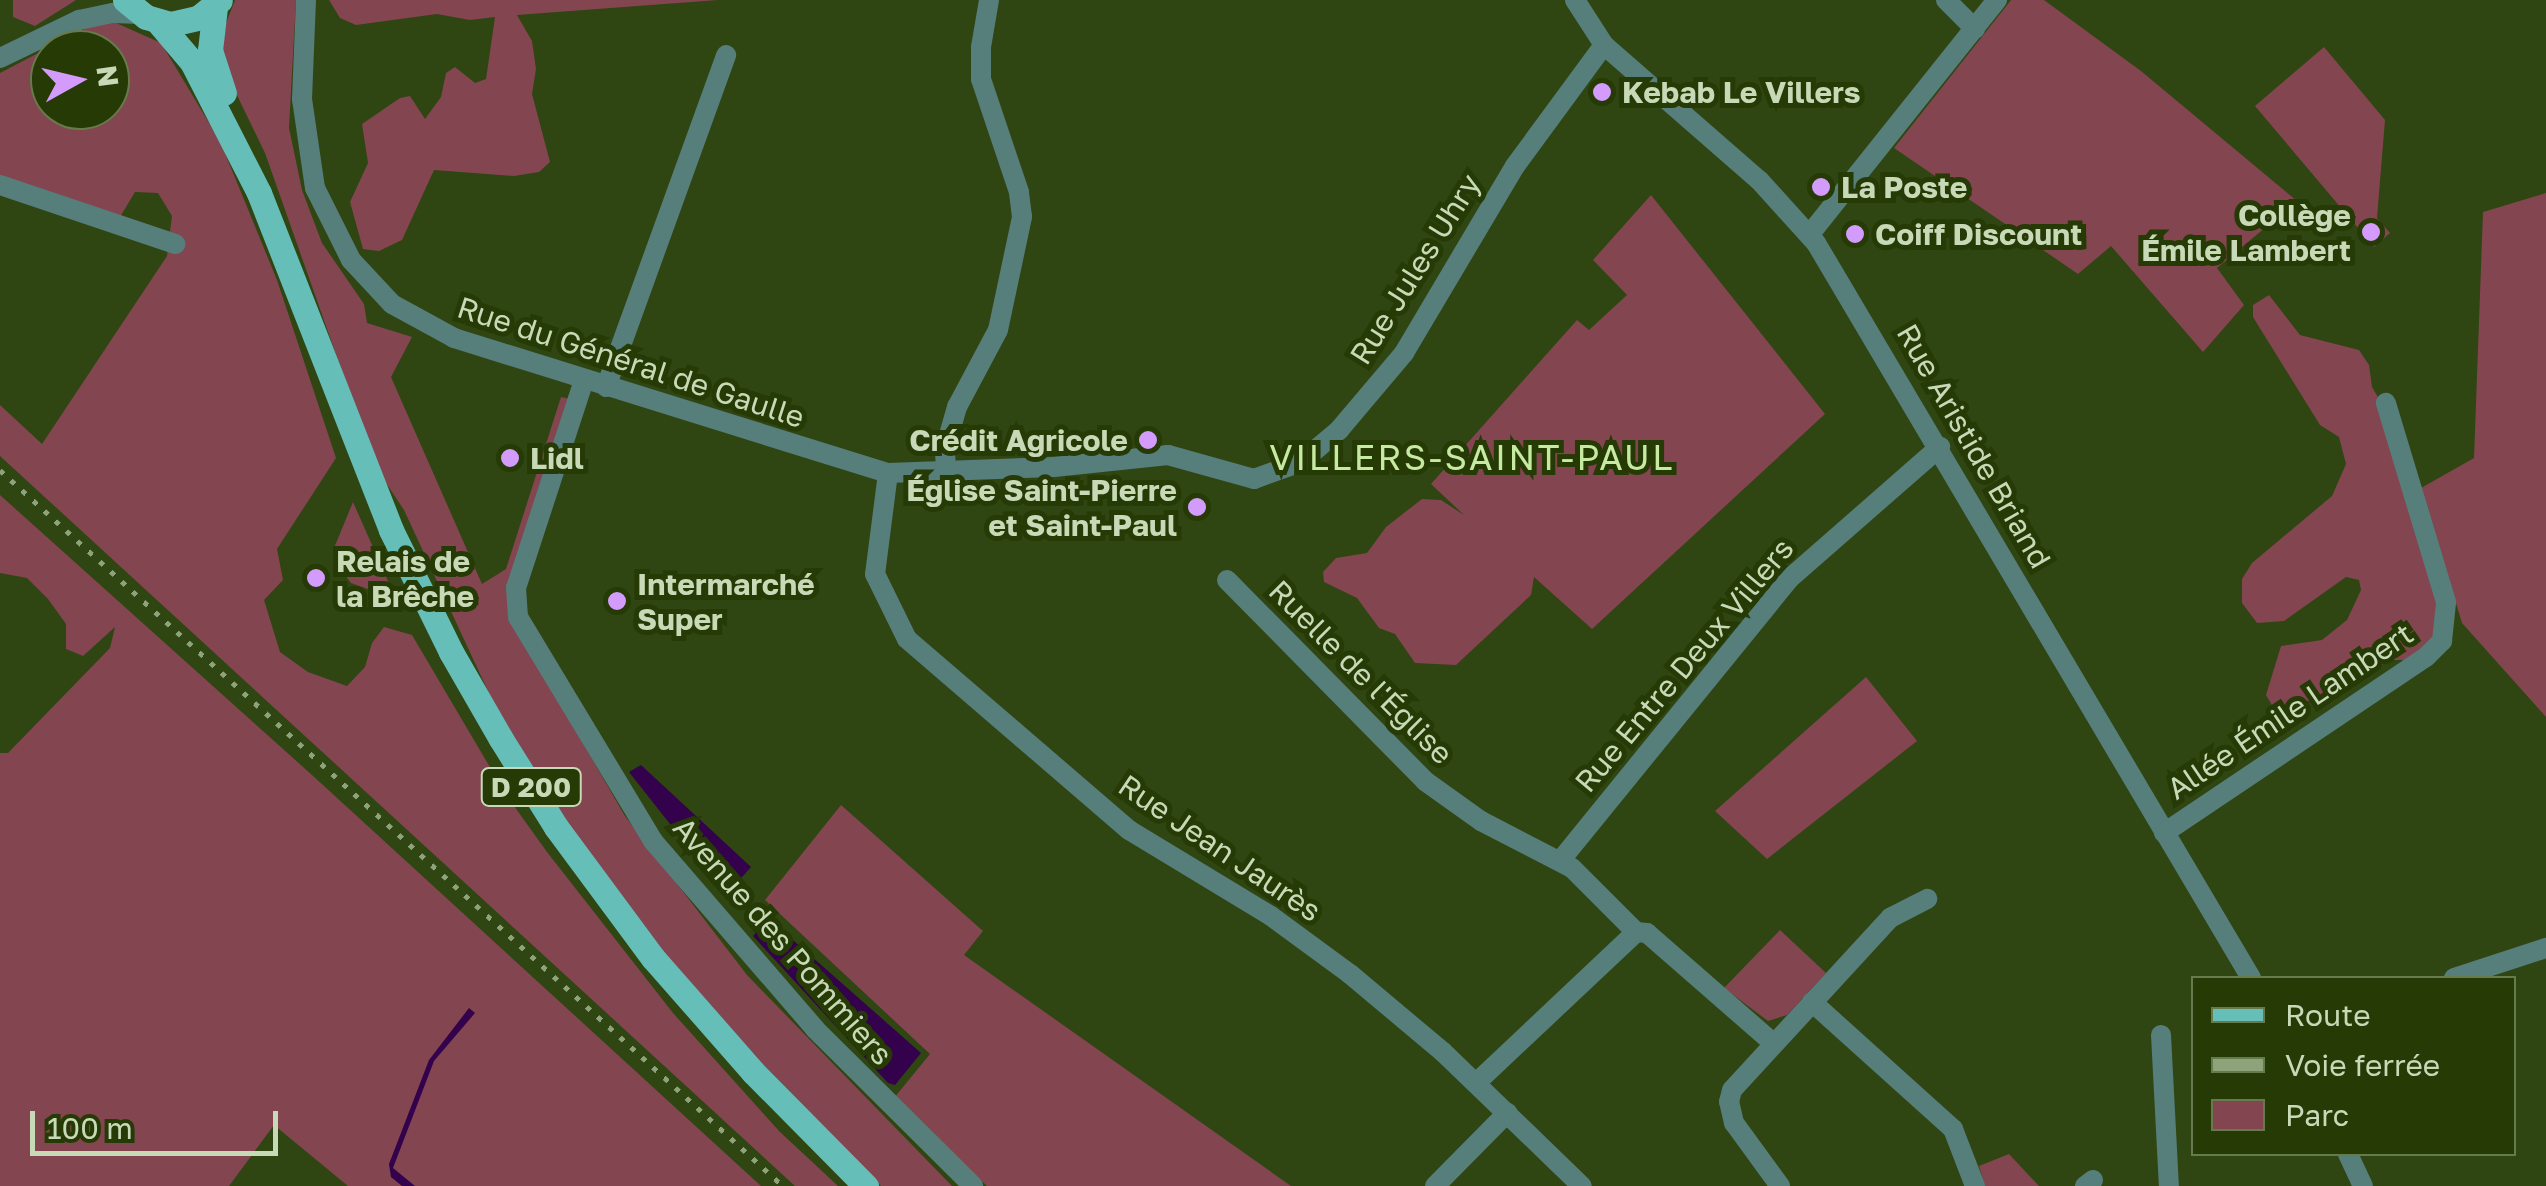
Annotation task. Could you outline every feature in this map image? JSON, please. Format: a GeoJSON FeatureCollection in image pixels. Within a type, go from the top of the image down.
{"type":"FeatureCollection","features":[{"type":"Feature","properties":{"kind":"main road"},"geometry":{"type":"LineString","coordinates":[[141,12],[192,21],[217,3]]}},
{"type":"Feature","properties":{"kind":"main road","name":"D 200"},"geometry":{"type":"LineString","coordinates":[[217,3],[209,38],[214,70],[286,226],[310,316]]}},
{"type":"Feature","properties":{"kind":"main road","name":"D 200"},"geometry":{"type":"LineString","coordinates":[[141,12],[197,73],[275,228],[357,451],[418,586],[467,682],[556,827],[646,948],[711,1026],[866,1186]]}},
{"type":"Feature","properties":{"kind":"street"},"geometry":{"type":"LineString","coordinates":[[60,28],[91,0]]}},
{"type":"Feature","properties":{"kind":"street","name":"Rue du Général de Gaulle"},"geometry":{"type":"LineString","coordinates":[[306,0],[302,80],[308,151],[321,204],[351,260],[392,304],[428,327],[606,387],[888,473],[946,470]]}},
{"type":"Feature","properties":{"kind":"street"},"geometry":{"type":"LineString","coordinates":[[946,470],[945,449],[958,407],[998,330],[1022,217],[1018,192],[981,79],[980,47],[989,0]]}},
{"type":"Feature","properties":{"kind":"street","name":"Rue Aristide Briand"},"geometry":{"type":"LineString","coordinates":[[1576,0],[1604,46],[1760,180],[1810,234],[1940,447],[2250,976]]}},
{"type":"Feature","properties":{"kind":"street"},"geometry":{"type":"LineString","coordinates":[[1946,0],[1975,29]]}},
{"type":"Feature","properties":{"kind":"street"},"geometry":{"type":"LineString","coordinates":[[1810,234],[1997,0]]}},
{"type":"Feature","properties":{"kind":"street"},"geometry":{"type":"LineString","coordinates":[[0,58],[60,28],[102,14],[141,12]]}},
{"type":"Feature","properties":{"kind":"street","name":"Rue Jules Uhry"},"geometry":{"type":"LineString","coordinates":[[946,470],[1054,467],[1168,455],[1254,479],[1301,462],[1339,430],[1404,353],[1515,166],[1604,46]]}},
{"type":"Feature","properties":{"kind":"street"},"geometry":{"type":"LineString","coordinates":[[606,387],[726,55]]}},
{"type":"Feature","properties":{"kind":"street"},"geometry":{"type":"LineString","coordinates":[[0,185],[175,244]]}},
{"type":"Feature","properties":{"kind":"street","name":"Avenue des Pommiers"},"geometry":{"type":"LineString","coordinates":[[584,380],[516,588],[518,617],[654,841],[814,1029],[973,1186]]}},
{"type":"Feature","properties":{"kind":"street","name":"Allée Émile Lambert"},"geometry":{"type":"LineString","coordinates":[[2164,833],[2426,657],[2442,641],[2446,602],[2386,402]]}},
{"type":"Feature","properties":{"kind":"street","name":"Rue Entre Deux Villers"},"geometry":{"type":"LineString","coordinates":[[1560,862],[1788,578],[1940,447]]}},
{"type":"Feature","properties":{"kind":"street","name":"Rue Jean Jaurès"},"geometry":{"type":"LineString","coordinates":[[888,473],[875,574],[907,640],[1119,822],[1291,930],[1372,992],[1476,1083],[1582,1186]]}},
{"type":"Feature","properties":{"kind":"street","name":"Ruelle de l'Église"},"geometry":{"type":"LineString","coordinates":[[1227,580],[1425,782],[1481,821],[1560,862]]}},
{"type":"Feature","properties":{"kind":"street"},"geometry":{"type":"LineString","coordinates":[[1560,862],[1582,876],[1636,932],[1648,934],[1773,1043]]}},
{"type":"Feature","properties":{"kind":"street"},"geometry":{"type":"LineString","coordinates":[[1780,1186],[1734,1123],[1729,1102],[1735,1084],[1897,912],[1927,898]]}},
{"type":"Feature","properties":{"kind":"street"},"geometry":{"type":"LineString","coordinates":[[1476,1083],[1636,932]]}},
{"type":"Feature","properties":{"kind":"street"},"geometry":{"type":"LineString","coordinates":[[2460,976],[2546,948]]}},
{"type":"Feature","properties":{"kind":"street"},"geometry":{"type":"LineString","coordinates":[[1812,1002],[1948,1124],[1967,1156],[1975,1186]]}},
{"type":"Feature","properties":{"kind":"street"},"geometry":{"type":"LineString","coordinates":[[2160,1036],[2169,1186]]}},
{"type":"Feature","properties":{"kind":"street"},"geometry":{"type":"LineString","coordinates":[[1435,1186],[1507,1113]]}},
{"type":"Feature","properties":{"kind":"street"},"geometry":{"type":"LineString","coordinates":[[2349,1156],[2363,1186]]}},
{"type":"Feature","properties":{"kind":"green space"},"geometry":{"type":"Polygon","coordinates":[[[13,0],[76,0],[35,26],[13,17],[13,0]]]}},
{"type":"Feature","properties":{"kind":"green space"},"geometry":{"type":"Polygon","coordinates":[[[235,0],[296,0],[289,128],[302,190],[322,243],[364,304],[367,323],[412,337],[391,377],[482,584],[506,569],[561,397],[570,399],[512,621],[625,816],[747,975],[952,1186],[881,1186],[835,1144],[720,1023],[604,877],[506,730],[404,510],[376,468],[265,153],[233,87],[219,41],[235,0]]]}},
{"type":"Feature","properties":{"kind":"green space"},"geometry":{"type":"Polygon","coordinates":[[[329,0],[718,0],[517,15],[532,41],[536,69],[532,94],[550,162],[539,172],[514,176],[434,170],[402,240],[379,251],[363,249],[350,202],[368,163],[362,124],[400,98],[410,96],[425,119],[441,97],[446,73],[455,67],[475,83],[486,79],[495,17],[470,20],[437,14],[356,25],[340,18],[329,0]]]}},
{"type":"Feature","properties":{"kind":"green space"},"geometry":{"type":"Polygon","coordinates":[[[2011,0],[2044,0],[2141,71],[2297,201],[2217,268],[2244,305],[2203,352],[2111,246],[2078,274],[1894,148],[2011,0]]]}},
{"type":"Feature","properties":{"kind":"green space"},"geometry":{"type":"Polygon","coordinates":[[[114,22],[161,43],[220,141],[277,280],[336,458],[277,549],[283,580],[264,600],[280,652],[308,672],[347,686],[365,667],[372,643],[384,627],[412,635],[507,796],[547,852],[673,1013],[779,1131],[838,1186],[795,1186],[0,456],[0,405],[42,444],[167,256],[172,216],[158,193],[135,192],[120,217],[0,176],[0,73],[30,57],[30,130],[130,130],[130,30],[82,30],[114,22]]]}},
{"type":"Feature","properties":{"kind":"green space"},"geometry":{"type":"Polygon","coordinates":[[[2324,47],[2385,120],[2377,218],[2390,233],[2374,247],[2255,106],[2324,47]]]}},
{"type":"Feature","properties":{"kind":"green space"},"geometry":{"type":"Polygon","coordinates":[[[2546,193],[2546,717],[2462,623],[2421,488],[2474,458],[2483,212],[2546,193]]]}},
{"type":"Feature","properties":{"kind":"green space"},"geometry":{"type":"Polygon","coordinates":[[[1651,195],[1825,414],[1592,629],[1534,577],[1531,595],[1456,665],[1415,663],[1395,634],[1379,628],[1357,598],[1324,582],[1323,572],[1336,558],[1367,553],[1386,527],[1422,499],[1441,500],[1464,515],[1431,484],[1577,320],[1589,330],[1627,295],[1593,260],[1651,195]]]}},
{"type":"Feature","properties":{"kind":"green space"},"geometry":{"type":"Polygon","coordinates":[[[2269,295],[2300,335],[2359,350],[2369,365],[2372,387],[2392,421],[2446,632],[2405,660],[2390,660],[2359,679],[2292,708],[2273,707],[2266,695],[2281,646],[2322,640],[2347,620],[2361,590],[2359,580],[2346,577],[2284,621],[2257,623],[2242,603],[2242,579],[2252,563],[2332,496],[2346,464],[2339,437],[2320,425],[2253,317],[2253,305],[2269,295]]]}},
{"type":"Feature","properties":{"kind":"green space"},"geometry":{"type":"Polygon","coordinates":[[[0,495],[761,1186],[348,1186],[274,1125],[229,1186],[0,1186],[0,753],[8,753],[110,648],[115,627],[83,656],[66,649],[66,624],[48,599],[27,578],[0,573],[0,495]]]}},
{"type":"Feature","properties":{"kind":"green space"},"geometry":{"type":"Polygon","coordinates":[[[353,502],[396,599],[351,583],[344,574],[334,548],[353,502]]]}},
{"type":"Feature","properties":{"kind":"green space"},"geometry":{"type":"Polygon","coordinates":[[[1866,677],[1917,741],[1767,859],[1715,811],[1866,677]]]}},
{"type":"Feature","properties":{"kind":"green space"},"geometry":{"type":"Polygon","coordinates":[[[841,805],[983,931],[964,955],[1291,1186],[987,1186],[894,1098],[930,1054],[765,900],[841,805]]]}},
{"type":"Feature","properties":{"kind":"green space"},"geometry":{"type":"Polygon","coordinates":[[[1780,930],[1826,973],[1787,1015],[1768,1021],[1724,988],[1780,930]]]}},
{"type":"Feature","properties":{"kind":"green space"},"geometry":{"type":"Polygon","coordinates":[[[2009,1154],[2039,1186],[1985,1186],[1979,1166],[2009,1154]]]}},
{"type":"Feature","properties":{"kind":"shaded area"},"geometry":{"type":"Polygon","coordinates":[[[641,765],[751,867],[726,895],[629,772],[641,765]]]}},
{"type":"Feature","properties":{"kind":"shaded area"},"geometry":{"type":"Polygon","coordinates":[[[769,919],[921,1053],[895,1085],[888,1083],[753,936],[769,919]]]}},
{"type":"Feature","properties":{"kind":"shaded area"},"geometry":{"type":"Polygon","coordinates":[[[469,1008],[475,1013],[434,1061],[393,1168],[415,1186],[402,1186],[391,1177],[389,1164],[429,1060],[469,1008]]]}},
{"type":"Feature","properties":{"kind":"railway"},"geometry":{"type":"LineString","coordinates":[[0,470],[783,1186]]}},
{"type":"Feature","properties":{"kind":"place","name":"Kebab Le Villers"},"geometry":{"type":"Point","coordinates":[1602,92]}},
{"type":"Feature","properties":{"kind":"place","name":"La Poste"},"geometry":{"type":"Point","coordinates":[1821,187]}},
{"type":"Feature","properties":{"kind":"place","name":"Collège Émile Lambert"},"geometry":{"type":"Point","coordinates":[2371,232]}},
{"type":"Feature","properties":{"kind":"place","name":"Coiff Discount"},"geometry":{"type":"Point","coordinates":[1855,234]}},
{"type":"Feature","properties":{"kind":"place","name":"Crédit Agricole"},"geometry":{"type":"Point","coordinates":[1148,440]}},
{"type":"Feature","properties":{"kind":"place","name":"Lidl"},"geometry":{"type":"Point","coordinates":[510,458]}},
{"type":"Feature","properties":{"kind":"place","name":"Église Saint-Pierre et Saint-Paul"},"geometry":{"type":"Point","coordinates":[1197,507]}},
{"type":"Feature","properties":{"kind":"place","name":"Relais de la Brêche"},"geometry":{"type":"Point","coordinates":[316,578]}},
{"type":"Feature","properties":{"kind":"place","name":"Intermarché Super"},"geometry":{"type":"Point","coordinates":[617,601]}},
{"type":"Feature","properties":{"kind":"district","name":"VILLERS-SAINT-PAUL"},"geometry":{"type":"Point","coordinates":[1472,457]}}]}
